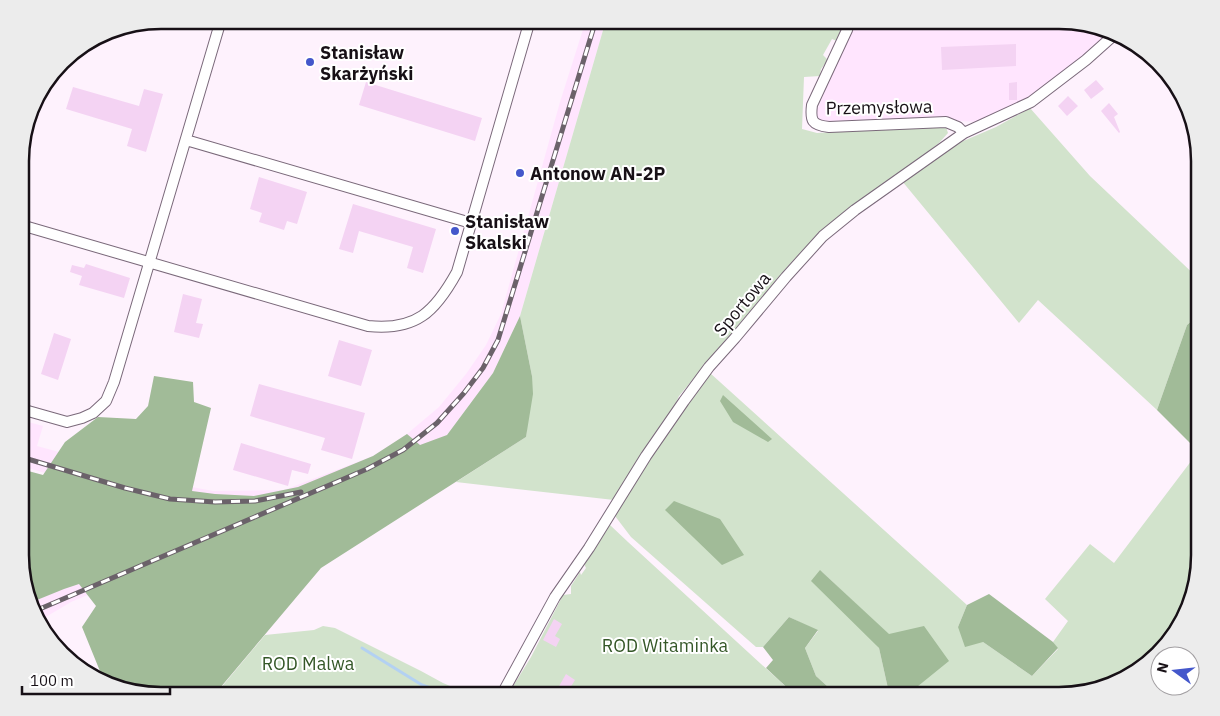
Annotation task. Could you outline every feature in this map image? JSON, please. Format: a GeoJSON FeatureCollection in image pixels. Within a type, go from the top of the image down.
{"type":"FeatureCollection","features":[{"type":"Feature","properties":{"kind":"street"},"geometry":{"type":"LineString","coordinates":[[29,411],[67,422],[93,413],[106,401],[114,382],[218,29]]}},
{"type":"Feature","properties":{"kind":"street"},"geometry":{"type":"LineString","coordinates":[[29,227],[368,326],[391,327],[408,323],[418,319],[436,304],[447,291],[457,272],[527,29]]}},
{"type":"Feature","properties":{"kind":"street","name":"Przemysłowa"},"geometry":{"type":"LineString","coordinates":[[847,29],[812,105],[811,118],[814,123],[829,127],[946,122],[958,127],[964,133]]}},
{"type":"Feature","properties":{"kind":"street","name":"Sportowa"},"geometry":{"type":"LineString","coordinates":[[506,687],[555,597],[589,548],[646,456],[709,367],[736,338],[786,276],[823,236],[855,210],[964,133],[1031,102],[1074,70],[1109,39]]}},
{"type":"Feature","properties":{"kind":"street"},"geometry":{"type":"LineString","coordinates":[[186,140],[471,223]]}},
{"type":"Feature","properties":{"kind":"shaded area"},"geometry":{"type":"Polygon","coordinates":[[[583,29],[603,29],[520,316],[493,373],[447,435],[331,492],[71,602],[44,618],[37,600],[238,513],[107,491],[29,468],[29,422],[43,426],[37,446],[176,484],[213,491],[284,490],[373,456],[407,434],[439,407],[466,374],[486,345],[501,314],[560,102],[583,29]]]}},
{"type":"Feature","properties":{"kind":"shaded area"},"geometry":{"type":"Polygon","coordinates":[[[850,29],[1060,29],[1094,33],[1105,37],[1076,65],[1029,100],[979,122],[947,118],[829,124],[820,120],[816,113],[850,29]]]}},
{"type":"Feature","properties":{"kind":"green space"},"geometry":{"type":"Polygon","coordinates":[[[603,29],[841,29],[837,41],[832,39],[823,55],[828,60],[821,69],[820,76],[804,77],[802,129],[817,133],[946,127],[948,133],[939,143],[900,174],[843,213],[788,266],[679,396],[673,409],[614,500],[456,482],[526,437],[532,376],[520,316],[603,29]]]}},
{"type":"Feature","properties":{"kind":"green space"},"geometry":{"type":"Polygon","coordinates":[[[1030,108],[1090,176],[1191,271],[1191,322],[1187,325],[1157,410],[1038,300],[1019,323],[902,181],[961,142],[996,127],[1030,108]]]}},
{"type":"Feature","properties":{"kind":"green space"},"geometry":{"type":"Polygon","coordinates":[[[520,316],[532,376],[533,394],[526,437],[321,568],[221,687],[143,686],[126,683],[101,673],[82,627],[96,606],[79,584],[37,600],[30,573],[29,471],[43,475],[65,442],[98,417],[136,419],[148,406],[154,376],[193,382],[194,402],[211,408],[192,491],[254,496],[298,487],[373,456],[407,434],[420,445],[447,435],[493,373],[520,316]]]}},
{"type":"Feature","properties":{"kind":"green space"},"geometry":{"type":"Polygon","coordinates":[[[1191,322],[1191,444],[1157,410],[1187,325],[1191,322]]]}},
{"type":"Feature","properties":{"kind":"green space"},"geometry":{"type":"Polygon","coordinates":[[[710,373],[967,605],[958,627],[1032,676],[1058,649],[1053,642],[1068,621],[1045,599],[1090,544],[1114,563],[1191,461],[1191,564],[1187,590],[1174,621],[1156,646],[1150,646],[1150,652],[1125,670],[1094,683],[1068,687],[905,687],[889,635],[821,571],[879,648],[888,687],[828,687],[816,676],[805,648],[818,631],[789,617],[763,647],[756,647],[631,537],[615,516],[631,487],[672,425],[710,373]]]}},
{"type":"Feature","properties":{"kind":"green space"},"geometry":{"type":"Polygon","coordinates":[[[723,395],[772,439],[768,442],[733,422],[720,401],[723,395]]]}},
{"type":"Feature","properties":{"kind":"green space"},"geometry":{"type":"Polygon","coordinates":[[[674,501],[720,519],[744,555],[722,565],[665,510],[674,501]]]}},
{"type":"Feature","properties":{"kind":"green space","name":"ROD Witaminka"},"geometry":{"type":"Polygon","coordinates":[[[610,525],[786,687],[513,687],[531,657],[563,595],[571,594],[571,586],[580,572],[581,575],[586,568],[584,564],[610,525]]]}},
{"type":"Feature","properties":{"kind":"green space"},"geometry":{"type":"Polygon","coordinates":[[[820,570],[889,634],[924,626],[949,661],[917,687],[888,687],[879,648],[811,581],[820,570]]]}},
{"type":"Feature","properties":{"kind":"green space"},"geometry":{"type":"Polygon","coordinates":[[[989,594],[1053,642],[1058,648],[1032,676],[983,642],[965,647],[958,627],[967,605],[989,594]]]}},
{"type":"Feature","properties":{"kind":"green space"},"geometry":{"type":"Polygon","coordinates":[[[789,617],[818,630],[805,648],[816,676],[828,687],[786,687],[766,668],[773,660],[763,647],[789,617]]]}},
{"type":"Feature","properties":{"kind":"green space","name":"ROD Malwa"},"geometry":{"type":"Polygon","coordinates":[[[323,626],[335,628],[452,687],[222,687],[265,635],[314,630],[323,626]]]}},
{"type":"Feature","properties":{"kind":"building"},"geometry":{"type":"Polygon","coordinates":[[[1016,44],[1016,66],[942,70],[941,47],[1016,44]]]}},
{"type":"Feature","properties":{"kind":"building"},"geometry":{"type":"Polygon","coordinates":[[[1096,80],[1104,89],[1091,99],[1084,90],[1096,80]]]}},
{"type":"Feature","properties":{"kind":"building"},"geometry":{"type":"Polygon","coordinates":[[[366,82],[482,118],[475,141],[359,105],[366,82]]]}},
{"type":"Feature","properties":{"kind":"building"},"geometry":{"type":"Polygon","coordinates":[[[1017,82],[1017,100],[1009,100],[1009,83],[1017,82]]]}},
{"type":"Feature","properties":{"kind":"building"},"geometry":{"type":"Polygon","coordinates":[[[73,87],[139,106],[144,89],[163,94],[146,152],[127,146],[132,129],[66,109],[73,87]]]}},
{"type":"Feature","properties":{"kind":"building"},"geometry":{"type":"Polygon","coordinates":[[[1068,96],[1078,106],[1067,116],[1058,106],[1068,96]]]}},
{"type":"Feature","properties":{"kind":"building"},"geometry":{"type":"Polygon","coordinates":[[[1109,103],[1118,114],[1114,117],[1119,133],[1101,111],[1109,103]]]}},
{"type":"Feature","properties":{"kind":"building"},"geometry":{"type":"Polygon","coordinates":[[[259,177],[307,192],[297,224],[287,221],[284,230],[259,222],[262,213],[250,209],[259,177]]]}},
{"type":"Feature","properties":{"kind":"building"},"geometry":{"type":"Polygon","coordinates":[[[353,204],[436,229],[423,273],[407,268],[413,247],[359,231],[353,253],[339,249],[353,204]]]}},
{"type":"Feature","properties":{"kind":"building"},"geometry":{"type":"Polygon","coordinates":[[[86,264],[130,278],[124,298],[79,285],[82,276],[70,272],[72,265],[84,268],[86,264]]]}},
{"type":"Feature","properties":{"kind":"building"},"geometry":{"type":"Polygon","coordinates":[[[183,294],[202,299],[196,323],[203,324],[199,338],[174,332],[183,294]]]}},
{"type":"Feature","properties":{"kind":"building"},"geometry":{"type":"Polygon","coordinates":[[[54,333],[71,339],[58,380],[41,374],[54,333]]]}},
{"type":"Feature","properties":{"kind":"building"},"geometry":{"type":"Polygon","coordinates":[[[339,340],[372,350],[361,386],[328,376],[339,340]]]}},
{"type":"Feature","properties":{"kind":"building"},"geometry":{"type":"Polygon","coordinates":[[[259,384],[365,413],[352,459],[321,450],[325,438],[250,416],[259,384]]]}},
{"type":"Feature","properties":{"kind":"building"},"geometry":{"type":"Polygon","coordinates":[[[241,443],[311,464],[308,474],[292,470],[288,486],[233,470],[241,443]]]}},
{"type":"Feature","properties":{"kind":"building"},"geometry":{"type":"Polygon","coordinates":[[[554,619],[562,624],[555,636],[560,639],[556,647],[543,640],[554,619]]]}},
{"type":"Feature","properties":{"kind":"building"},"geometry":{"type":"Polygon","coordinates":[[[566,674],[575,680],[571,687],[559,687],[566,674]]]}},
{"type":"Feature","properties":{"kind":"waterway"},"geometry":{"type":"LineString","coordinates":[[362,648],[428,687]]}},
{"type":"Feature","properties":{"kind":"railway"},"geometry":{"type":"LineString","coordinates":[[40,609],[367,469],[403,450],[437,423],[483,368],[498,340],[593,29]]}},
{"type":"Feature","properties":{"kind":"railway"},"geometry":{"type":"LineString","coordinates":[[29,459],[125,488],[170,499],[215,502],[255,501],[301,492]]}},
{"type":"Feature","properties":{"kind":"place","name":"Stanisław Skarżyński"},"geometry":{"type":"Point","coordinates":[310,62]}},
{"type":"Feature","properties":{"kind":"place","name":"Antonow AN-2P"},"geometry":{"type":"Point","coordinates":[520,173]}},
{"type":"Feature","properties":{"kind":"place","name":"Stanisław Skalski"},"geometry":{"type":"Point","coordinates":[455,231]}}]}
